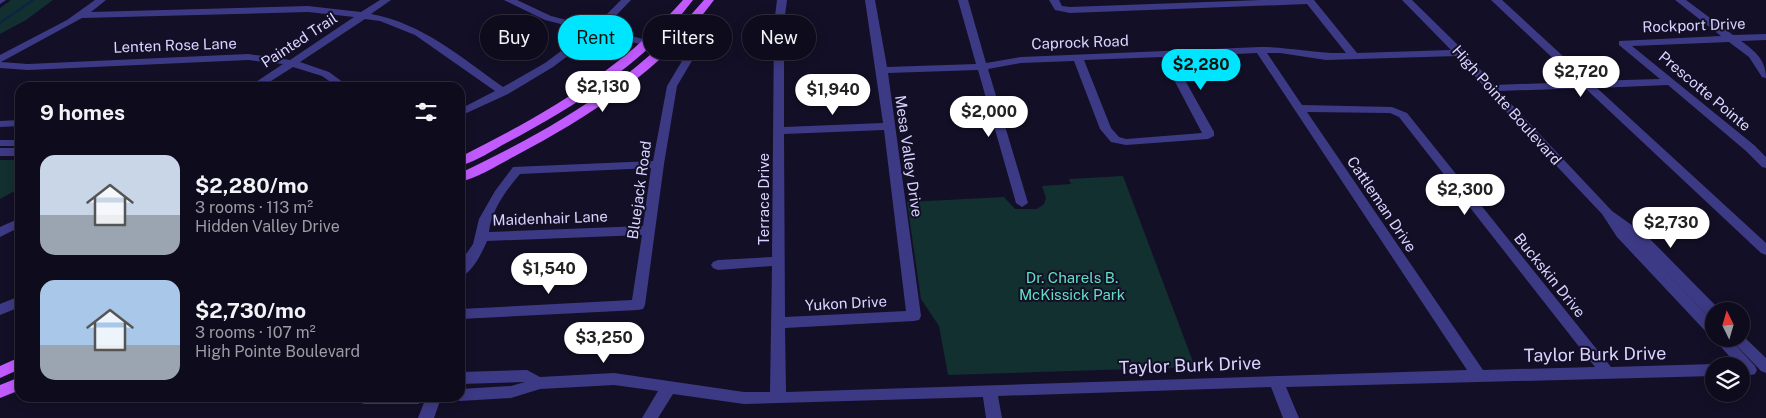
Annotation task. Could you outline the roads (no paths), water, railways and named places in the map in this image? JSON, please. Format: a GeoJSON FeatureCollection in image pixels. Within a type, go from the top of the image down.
{"type":"FeatureCollection","features":[{"type":"Feature","properties":{"kind":"main road"},"geometry":{"type":"LineString","coordinates":[[674,15],[688,0]]}},
{"type":"Feature","properties":{"kind":"main road"},"geometry":{"type":"LineString","coordinates":[[696,15],[709,0]]}},
{"type":"Feature","properties":{"kind":"main road"},"geometry":{"type":"LineString","coordinates":[[465,159],[517,133],[574,98],[612,72],[643,46]]}},
{"type":"Feature","properties":{"kind":"main road"},"geometry":{"type":"LineString","coordinates":[[465,176],[513,152],[583,110],[624,82],[650,60]]}},
{"type":"Feature","properties":{"kind":"main road"},"geometry":{"type":"LineString","coordinates":[[0,372],[15,365]]}},
{"type":"Feature","properties":{"kind":"main road"},"geometry":{"type":"LineString","coordinates":[[0,392],[15,385]]}},
{"type":"Feature","properties":{"kind":"street"},"geometry":{"type":"LineString","coordinates":[[0,59],[82,15],[101,0]]}},
{"type":"Feature","properties":{"kind":"street","name":"Painted Trail"},"geometry":{"type":"LineString","coordinates":[[262,82],[292,64],[386,0]]}},
{"type":"Feature","properties":{"kind":"street"},"geometry":{"type":"LineString","coordinates":[[509,0],[548,18],[558,21]]}},
{"type":"Feature","properties":{"kind":"street"},"geometry":{"type":"LineString","coordinates":[[610,15],[626,0]]}},
{"type":"Feature","properties":{"kind":"street","name":"Terrace Drive"},"geometry":{"type":"LineString","coordinates":[[778,398],[779,24],[782,0]]}},
{"type":"Feature","properties":{"kind":"street","name":"Mesa Valley Drive"},"geometry":{"type":"LineString","coordinates":[[870,0],[882,70],[914,316]]}},
{"type":"Feature","properties":{"kind":"street"},"geometry":{"type":"LineString","coordinates":[[964,0],[1022,203]]}},
{"type":"Feature","properties":{"kind":"street"},"geometry":{"type":"LineString","coordinates":[[1054,0],[1056,6],[1064,10],[1310,1],[1354,56]]}},
{"type":"Feature","properties":{"kind":"street","name":"High Pointe Boulevard"},"geometry":{"type":"LineString","coordinates":[[1407,0],[1460,53],[1606,211],[1622,234],[1705,322]]}},
{"type":"Feature","properties":{"kind":"street"},"geometry":{"type":"LineString","coordinates":[[1496,0],[1766,250]]}},
{"type":"Feature","properties":{"kind":"street"},"geometry":{"type":"LineString","coordinates":[[1680,0],[1753,54],[1766,75]]}},
{"type":"Feature","properties":{"kind":"street"},"geometry":{"type":"LineString","coordinates":[[82,15],[308,9],[364,16],[389,22],[419,33],[504,92]]}},
{"type":"Feature","properties":{"kind":"street","name":"Rockport Drive"},"geometry":{"type":"LineString","coordinates":[[1623,43],[1766,37]]}},
{"type":"Feature","properties":{"kind":"street","name":"Prescotte Pointe"},"geometry":{"type":"LineString","coordinates":[[1623,43],[1764,161]]}},
{"type":"Feature","properties":{"kind":"street","name":"Caprock Road"},"geometry":{"type":"LineString","coordinates":[[882,70],[982,67],[1021,60],[1260,50],[1280,50],[1326,57],[1460,53]]}},
{"type":"Feature","properties":{"kind":"street","name":"Cattleman Drive"},"geometry":{"type":"LineString","coordinates":[[1260,50],[1478,376]]}},
{"type":"Feature","properties":{"kind":"street"},"geometry":{"type":"LineString","coordinates":[[1078,57],[1106,129],[1115,140],[1126,142],[1208,136],[1208,132],[1166,54]]}},
{"type":"Feature","properties":{"kind":"street","name":"Lenten Rose Lane"},"geometry":{"type":"LineString","coordinates":[[0,65],[28,67],[248,57],[292,64],[318,71],[336,82]]}},
{"type":"Feature","properties":{"kind":"street"},"geometry":{"type":"LineString","coordinates":[[465,111],[504,92],[558,59]]}},
{"type":"Feature","properties":{"kind":"street","name":"Bluejack Road"},"geometry":{"type":"LineString","coordinates":[[465,314],[638,305],[658,164],[672,86],[687,60]]}},
{"type":"Feature","properties":{"kind":"street"},"geometry":{"type":"LineString","coordinates":[[1491,88],[1671,82]]}},
{"type":"Feature","properties":{"kind":"street","name":"Buckskin Drive"},"geometry":{"type":"LineString","coordinates":[[1299,108],[1392,110],[1402,115],[1607,372]]}},
{"type":"Feature","properties":{"kind":"street"},"geometry":{"type":"LineString","coordinates":[[0,124],[15,123]]}},
{"type":"Feature","properties":{"kind":"street"},"geometry":{"type":"LineString","coordinates":[[779,131],[889,126]]}},
{"type":"Feature","properties":{"kind":"street"},"geometry":{"type":"LineString","coordinates":[[0,143],[15,143]]}},
{"type":"Feature","properties":{"kind":"street"},"geometry":{"type":"LineString","coordinates":[[0,152],[15,152]]}},
{"type":"Feature","properties":{"kind":"street"},"geometry":{"type":"LineString","coordinates":[[465,266],[474,255],[482,237],[484,222],[494,202],[504,184],[518,170],[658,164]]}},
{"type":"Feature","properties":{"kind":"street","name":"High Pointe Boulevard"},"geometry":{"type":"LineString","coordinates":[[1606,211],[1642,239],[1705,305]]}},
{"type":"Feature","properties":{"kind":"street"},"geometry":{"type":"LineString","coordinates":[[0,233],[15,225]]}},
{"type":"Feature","properties":{"kind":"street","name":"Maidenhair Lane"},"geometry":{"type":"LineString","coordinates":[[482,237],[650,230]]}},
{"type":"Feature","properties":{"kind":"street"},"geometry":{"type":"LineString","coordinates":[[718,265],[779,261]]}},
{"type":"Feature","properties":{"kind":"street"},"geometry":{"type":"LineString","coordinates":[[0,310],[15,303]]}},
{"type":"Feature","properties":{"kind":"street","name":"Yukon Drive"},"geometry":{"type":"LineString","coordinates":[[779,324],[914,316]]}},
{"type":"Feature","properties":{"kind":"street"},"geometry":{"type":"LineString","coordinates":[[1747,348],[1766,368]]}},
{"type":"Feature","properties":{"kind":"street"},"geometry":{"type":"LineString","coordinates":[[1750,370],[1766,368]]}},
{"type":"Feature","properties":{"kind":"street","name":"Taylor Burk Drive"},"geometry":{"type":"LineString","coordinates":[[538,383],[614,379],[744,398],[778,398],[1276,381],[1705,370]]}},
{"type":"Feature","properties":{"kind":"street"},"geometry":{"type":"LineString","coordinates":[[465,378],[520,375],[527,376],[538,383]]}},
{"type":"Feature","properties":{"kind":"street"},"geometry":{"type":"LineString","coordinates":[[1276,381],[1291,418]]}},
{"type":"Feature","properties":{"kind":"street"},"geometry":{"type":"LineString","coordinates":[[465,395],[511,392],[525,389],[538,383]]}},
{"type":"Feature","properties":{"kind":"street"},"geometry":{"type":"LineString","coordinates":[[650,418],[668,388]]}},
{"type":"Feature","properties":{"kind":"street"},"geometry":{"type":"LineString","coordinates":[[990,391],[994,418]]}},
{"type":"Feature","properties":{"kind":"street"},"geometry":{"type":"LineString","coordinates":[[426,418],[431,402]]}},
{"type":"Feature","properties":{"kind":"waterway"},"geometry":{"type":"LineString","coordinates":[[0,23],[33,0]]}},
{"type":"Feature","properties":{"kind":"park label","name":"Dr. Charels B. McKissick Park"},"geometry":{"type":"Point","coordinates":[1072,286]}}]}
